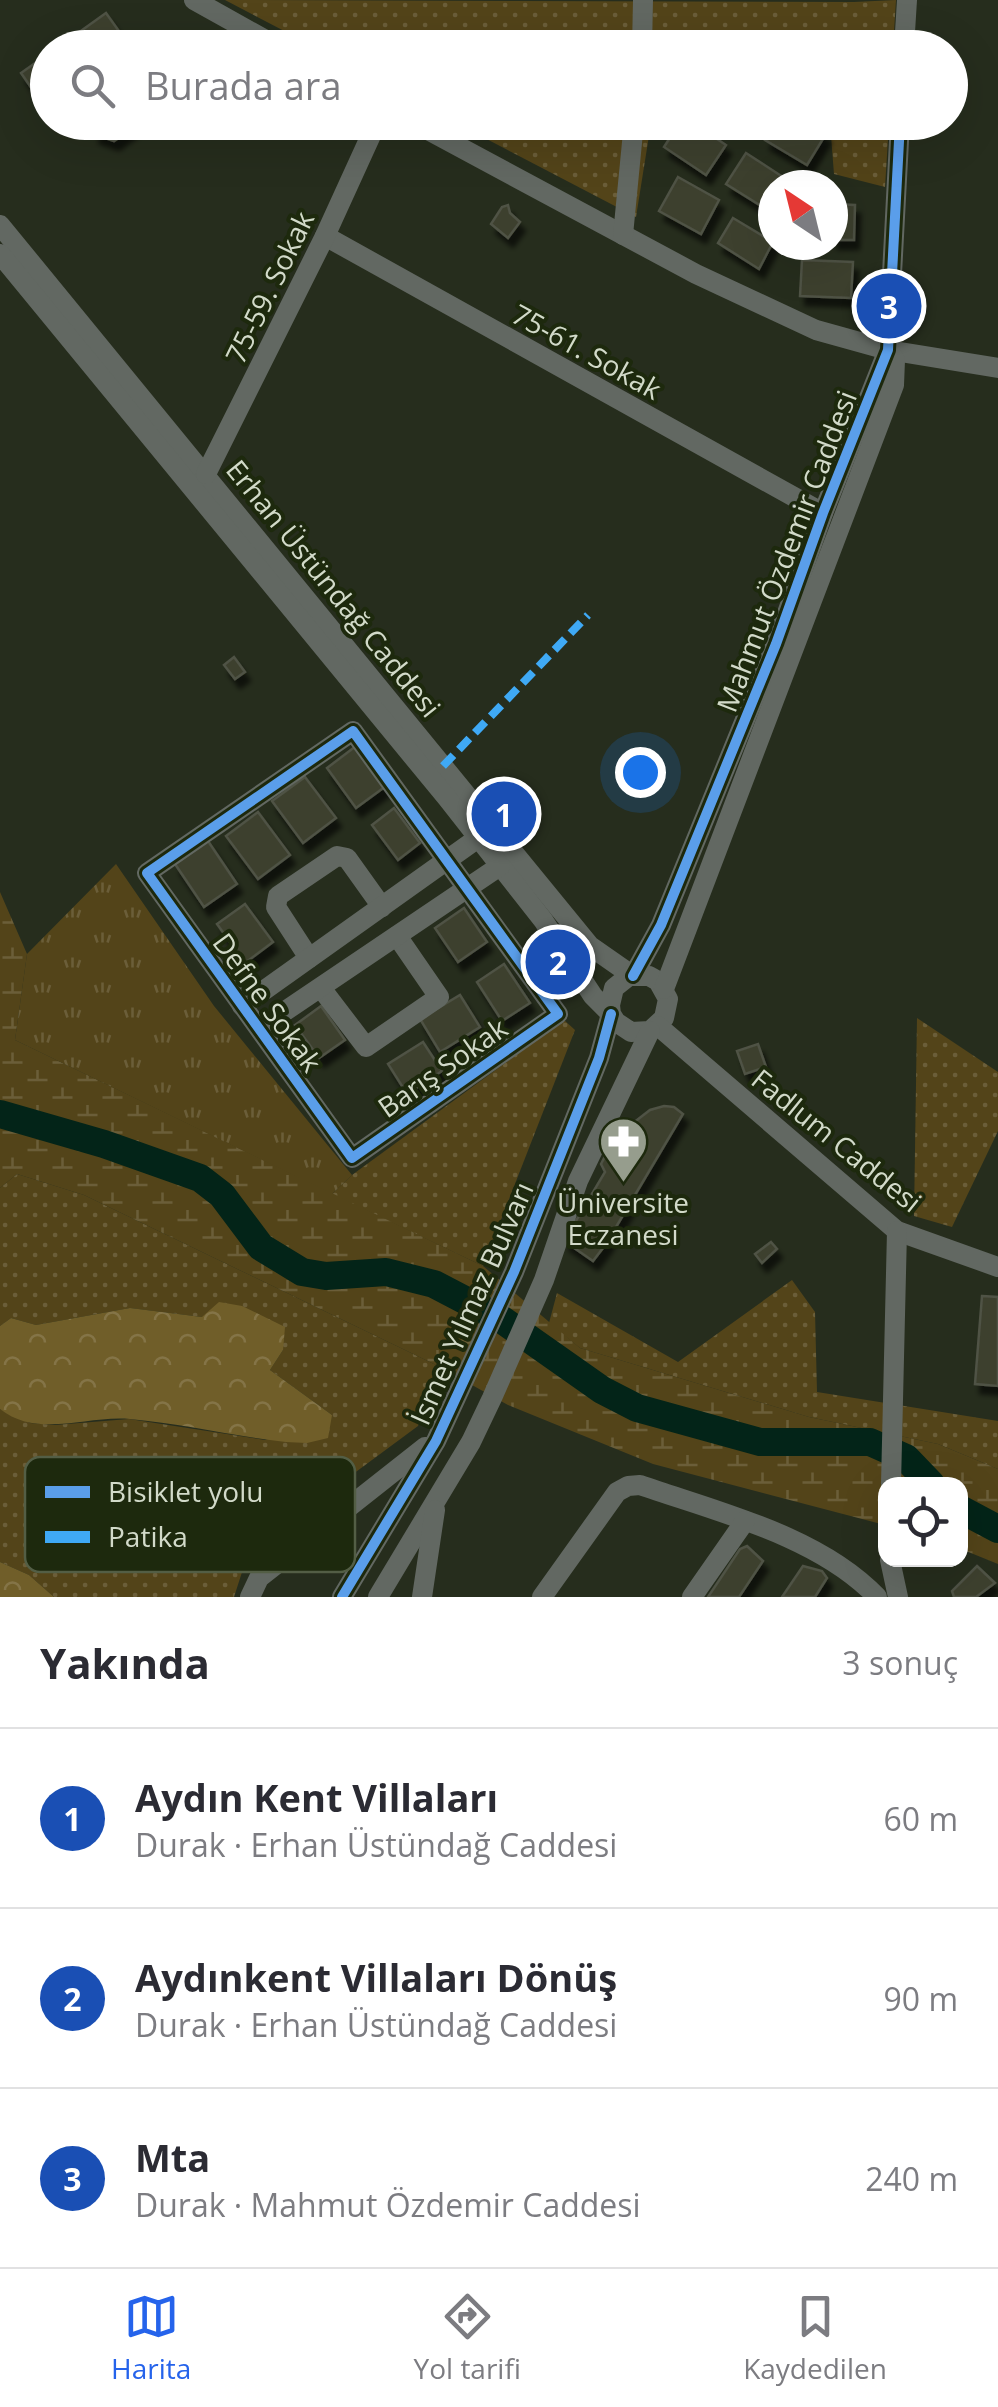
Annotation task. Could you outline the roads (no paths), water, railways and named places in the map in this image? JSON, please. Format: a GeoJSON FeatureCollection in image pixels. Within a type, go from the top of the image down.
{"type":"FeatureCollection","features":[{"type":"Feature","properties":{"kind":"street"},"geometry":{"type":"LineString","coordinates":[[194,0],[248,30]]}},
{"type":"Feature","properties":{"kind":"street"},"geometry":{"type":"LineString","coordinates":[[642,30],[643,0]]}},
{"type":"Feature","properties":{"kind":"street"},"geometry":{"type":"LineString","coordinates":[[905,30],[907,0]]}},
{"type":"Feature","properties":{"kind":"street","name":"75-59. Sokak"},"geometry":{"type":"LineString","coordinates":[[206,474],[369,140]]}},
{"type":"Feature","properties":{"kind":"street"},"geometry":{"type":"LineString","coordinates":[[446,140],[696,274],[816,330],[888,350],[998,368]]}},
{"type":"Feature","properties":{"kind":"street"},"geometry":{"type":"LineString","coordinates":[[624,235],[632,140]]}},
{"type":"Feature","properties":{"kind":"street","name":"Mahmut Özdemir Caddesi"},"geometry":{"type":"LineString","coordinates":[[633,976],[676,890],[776,644],[888,350],[899,140]]}},
{"type":"Feature","properties":{"kind":"street","name":"Erhan Üstündağ Caddesi"},"geometry":{"type":"LineString","coordinates":[[0,226],[590,946],[633,976]]}},
{"type":"Feature","properties":{"kind":"street","name":"75-61. Sokak"},"geometry":{"type":"LineString","coordinates":[[325,236],[823,513]]}},
{"type":"Feature","properties":{"kind":"street","name":"Erhan Üstündağ Caddesi"},"geometry":{"type":"LineString","coordinates":[[0,254],[478,838],[566,952],[593,996],[611,1014]]}},
{"type":"Feature","properties":{"kind":"street","name":"Mahmut Özdemir Caddesi"},"geometry":{"type":"LineString","coordinates":[[664,989],[894,385],[896,360],[888,350]]}},
{"type":"Feature","properties":{"kind":"street","name":"Defne Sokak"},"geometry":{"type":"LineString","coordinates":[[352,1158],[147,873],[354,731],[447,861]]}},
{"type":"Feature","properties":{"kind":"street"},"geometry":{"type":"LineString","coordinates":[[242,1006],[478,838]]}},
{"type":"Feature","properties":{"kind":"street"},"geometry":{"type":"LineString","coordinates":[[310,958],[276,906],[278,896],[336,856],[346,858],[382,907]]}},
{"type":"Feature","properties":{"kind":"street"},"geometry":{"type":"LineString","coordinates":[[447,861],[466,889]]}},
{"type":"Feature","properties":{"kind":"street"},"geometry":{"type":"LineString","coordinates":[[260,1028],[500,866]]}},
{"type":"Feature","properties":{"kind":"street","name":"Barış Sokak"},"geometry":{"type":"LineString","coordinates":[[352,1158],[558,1014],[466,889]]}},
{"type":"Feature","properties":{"kind":"street"},"geometry":{"type":"LineString","coordinates":[[321,988],[366,1047],[439,997],[397,936]]}},
{"type":"Feature","properties":{"kind":"street"},"geometry":{"type":"LineString","coordinates":[[633,976],[649,976],[664,989],[668,1009],[654,1029],[632,1032],[611,1014],[614,988],[633,976]]}},
{"type":"Feature","properties":{"kind":"street","name":"İsmet Yılmaz Bulvarı"},"geometry":{"type":"LineString","coordinates":[[342,1597],[436,1441],[460,1390],[514,1272],[599,1058],[611,1014]]}},
{"type":"Feature","properties":{"kind":"street","name":"İsmet Yılmaz Bulvarı"},"geometry":{"type":"LineString","coordinates":[[378,1597],[471,1442],[544,1280],[578,1182],[654,1029]]}},
{"type":"Feature","properties":{"kind":"street","name":"Fadlum Caddesi"},"geometry":{"type":"LineString","coordinates":[[654,1029],[897,1231],[998,1267]]}},
{"type":"Feature","properties":{"kind":"street"},"geometry":{"type":"LineString","coordinates":[[891,1477],[897,1231]]}},
{"type":"Feature","properties":{"kind":"street"},"geometry":{"type":"LineString","coordinates":[[355,1504],[436,1441]]}},
{"type":"Feature","properties":{"kind":"street"},"geometry":{"type":"LineString","coordinates":[[542,1597],[617,1492],[640,1485],[772,1530],[856,1575],[878,1597]]}},
{"type":"Feature","properties":{"kind":"street"},"geometry":{"type":"LineString","coordinates":[[422,1597],[436,1498]]}},
{"type":"Feature","properties":{"kind":"street"},"geometry":{"type":"LineString","coordinates":[[692,1597],[745,1521]]}},
{"type":"Feature","properties":{"kind":"street"},"geometry":{"type":"LineString","coordinates":[[892,1567],[898,1597]]}},
{"type":"Feature","properties":{"kind":"street"},"geometry":{"type":"LineString","coordinates":[[250,1597],[259,1578],[267,1572]]}},
{"type":"Feature","properties":{"kind":"waterway"},"geometry":{"type":"LineString","coordinates":[[0,1114],[104,1144],[200,1178],[222,1195],[261,1247],[302,1272],[326,1276],[386,1272],[434,1284],[501,1319],[602,1390],[637,1408],[760,1442],[870,1442],[906,1458],[924,1477]]}},
{"type":"Feature","properties":{"kind":"waterway"},"geometry":{"type":"LineString","coordinates":[[968,1513],[998,1529]]}},
{"type":"Feature","properties":{"kind":"place","name":"Mta"},"geometry":{"type":"Point","coordinates":[889,306]}},
{"type":"Feature","properties":{"kind":"place","name":"Aydın Kent Villaları"},"geometry":{"type":"Point","coordinates":[504,814]}},
{"type":"Feature","properties":{"kind":"place","name":"Aydınkent Villaları Dönüş"},"geometry":{"type":"Point","coordinates":[558,962]}},
{"type":"Feature","properties":{"kind":"place","name":"Üniversite Eczanesi"},"geometry":{"type":"Point","coordinates":[623,1184]}}]}
